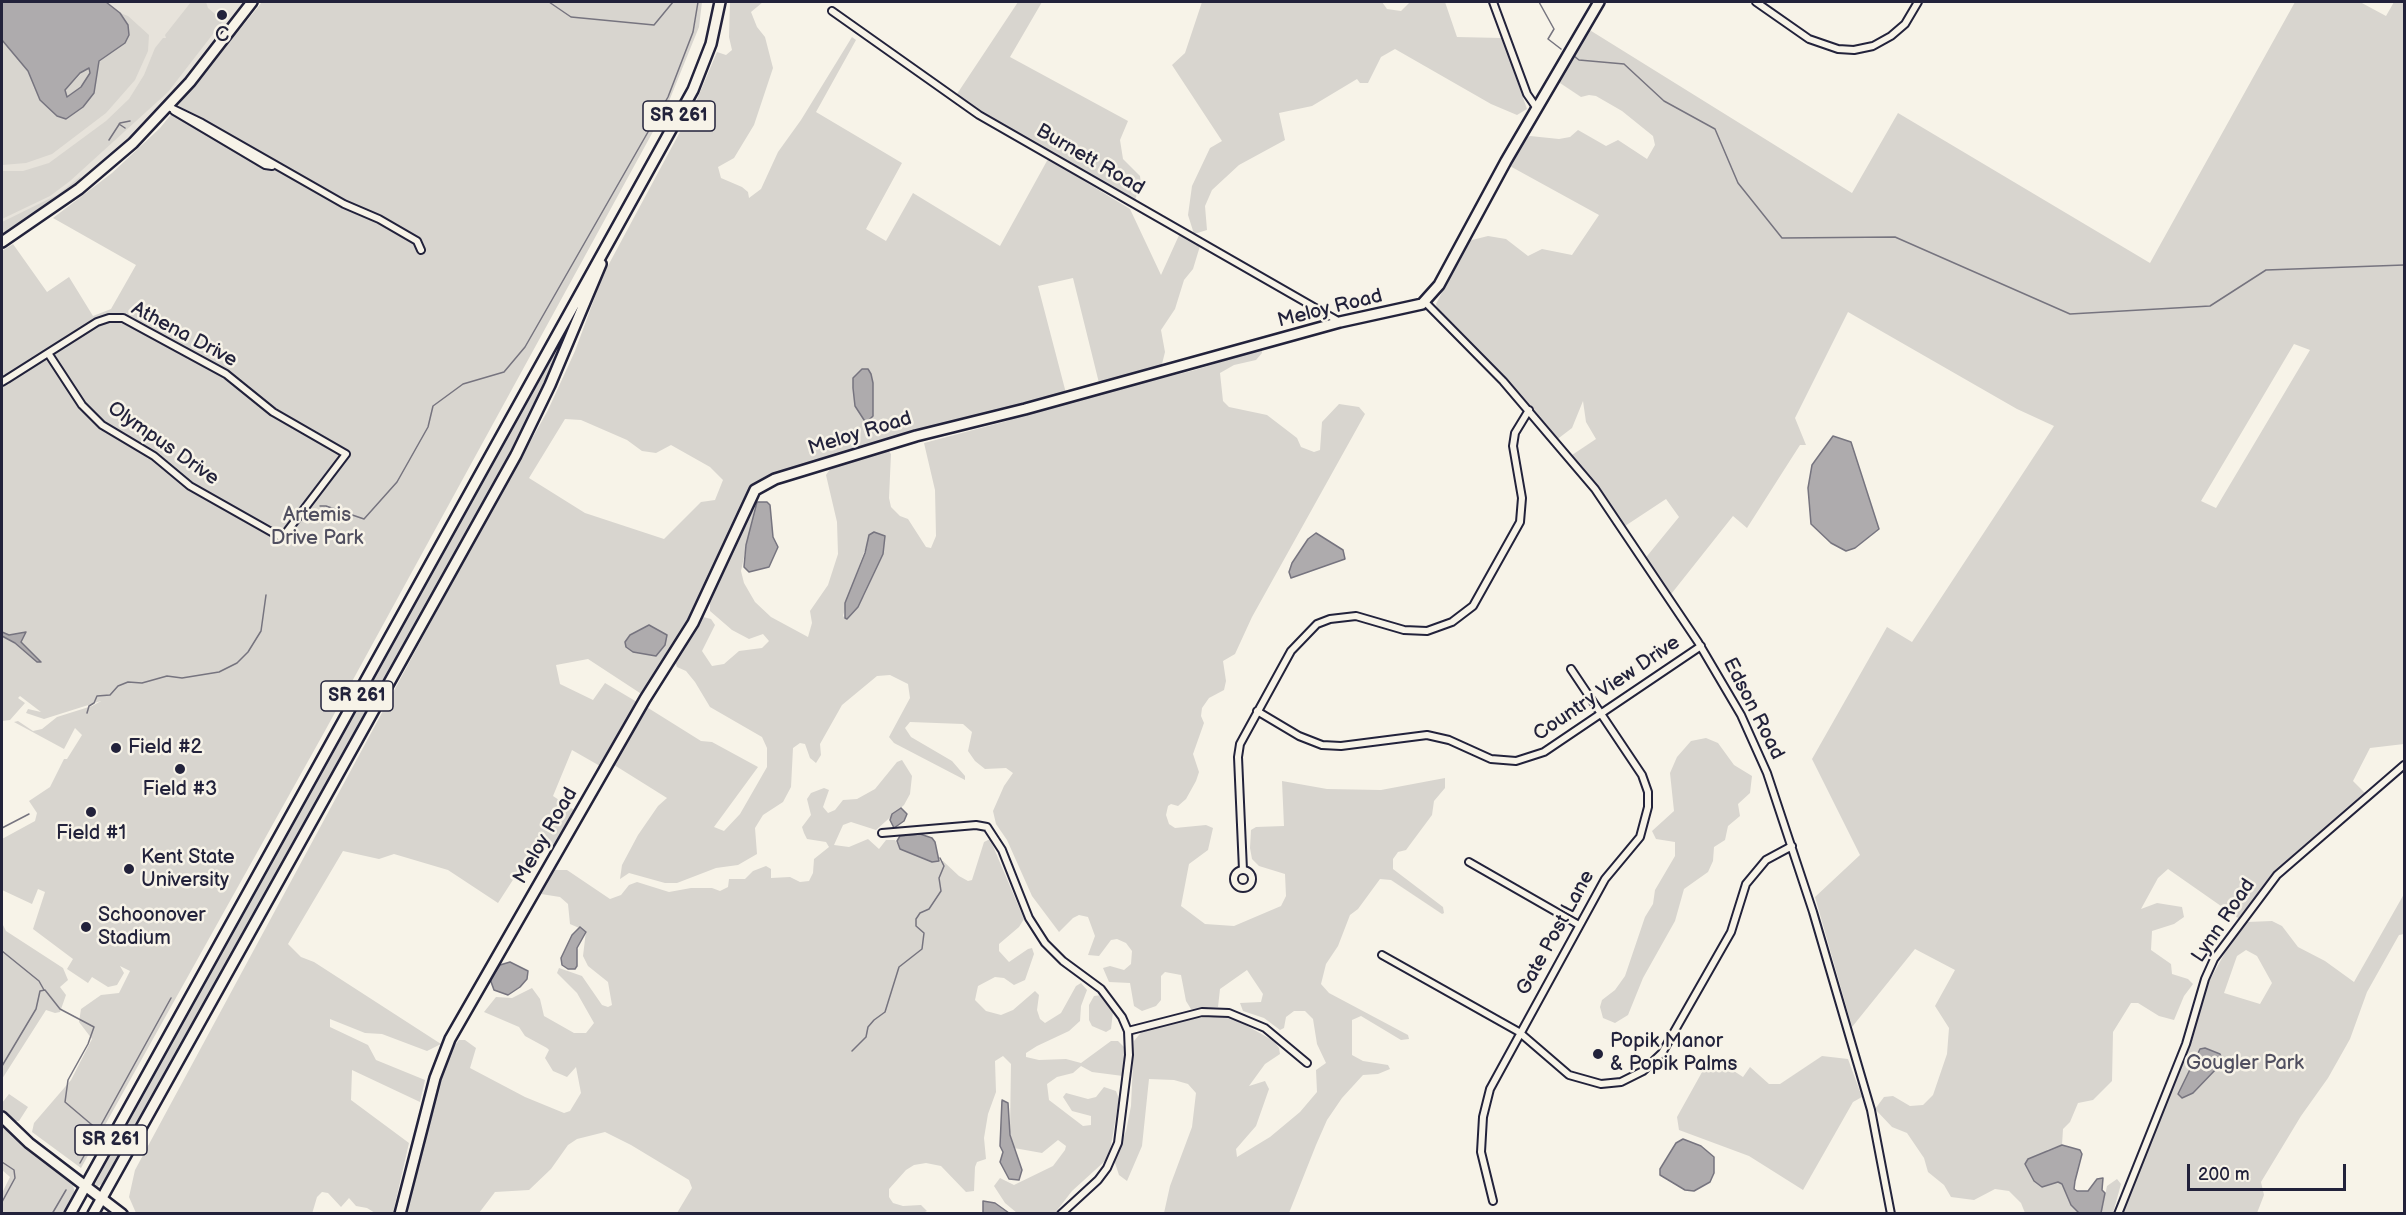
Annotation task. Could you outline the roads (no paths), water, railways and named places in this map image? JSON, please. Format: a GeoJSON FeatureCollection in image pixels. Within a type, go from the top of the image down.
{"type":"FeatureCollection","features":[{"type":"Feature","properties":{"kind":"main road"},"geometry":{"type":"LineString","coordinates":[[2,242],[94,178],[151,126],[169,107],[252,2]]}},
{"type":"Feature","properties":{"kind":"main road","name":"SR 261"},"geometry":{"type":"LineString","coordinates":[[70,1214],[693,90],[711,44],[720,2]]}},
{"type":"Feature","properties":{"kind":"main road"},"geometry":{"type":"LineString","coordinates":[[1425,302],[1447,271],[1536,107],[1599,2]]}},
{"type":"Feature","properties":{"kind":"main road","name":"SR 261"},"geometry":{"type":"LineString","coordinates":[[93,1214],[516,455],[547,392],[620,224]]}},
{"type":"Feature","properties":{"kind":"main road","name":"Meloy Road"},"geometry":{"type":"LineString","coordinates":[[400,1214],[435,1078],[450,1039],[645,699],[693,623],[755,490],[775,479],[916,436],[1025,409],[1340,322],[1411,308],[1425,302]]}},
{"type":"Feature","properties":{"kind":"main road"},"geometry":{"type":"LineString","coordinates":[[2,1117],[29,1143],[122,1214]]}},
{"type":"Feature","properties":{"kind":"street"},"geometry":{"type":"LineString","coordinates":[[1493,2],[1527,94],[1536,107]]}},
{"type":"Feature","properties":{"kind":"street"},"geometry":{"type":"LineString","coordinates":[[1756,2],[1809,39],[1838,49],[1854,50],[1873,46],[1891,36],[1905,24],[1918,2]]}},
{"type":"Feature","properties":{"kind":"street","name":"Burnett Road"},"geometry":{"type":"LineString","coordinates":[[832,11],[984,118],[1340,322]]}},
{"type":"Feature","properties":{"kind":"street"},"geometry":{"type":"LineString","coordinates":[[169,107],[249,150],[272,166],[344,204],[379,219],[417,241],[421,250]]}},
{"type":"Feature","properties":{"kind":"street","name":"Edson Road"},"geometry":{"type":"LineString","coordinates":[[1425,302],[1528,410],[1595,489],[1730,692],[1754,741],[1792,846],[1871,1110],[1891,1214]]}},
{"type":"Feature","properties":{"kind":"street","name":"Athena Drive"},"geometry":{"type":"LineString","coordinates":[[2,382],[101,320],[118,317],[128,320],[226,374],[273,412],[346,454],[282,538]]}},
{"type":"Feature","properties":{"kind":"street","name":"Olympus Drive"},"geometry":{"type":"LineString","coordinates":[[48,353],[77,399],[102,425],[153,456],[190,486],[282,538]]}},
{"type":"Feature","properties":{"kind":"street"},"geometry":{"type":"LineString","coordinates":[[1243,870],[1238,757],[1240,744],[1291,651],[1317,624],[1343,616],[1356,616],[1404,630],[1427,631],[1452,622],[1473,606],[1520,522],[1522,498],[1513,446],[1515,433],[1528,410]]}},
{"type":"Feature","properties":{"kind":"street","name":"Country View Drive"},"geometry":{"type":"LineString","coordinates":[[1257,711],[1299,736],[1322,745],[1341,746],[1427,735],[1449,740],[1491,759],[1506,762],[1535,756],[1701,646]]}},
{"type":"Feature","properties":{"kind":"street","name":"Gate Post Lane"},"geometry":{"type":"LineString","coordinates":[[1493,1201],[1481,1152],[1485,1105],[1497,1072],[1610,871],[1640,837],[1648,807],[1648,792],[1642,775],[1571,669]]}},
{"type":"Feature","properties":{"kind":"street","name":"Lynn Road"},"geometry":{"type":"LineString","coordinates":[[2118,1214],[2186,1044],[2205,979],[2214,959],[2259,896],[2277,875],[2404,765]]}},
{"type":"Feature","properties":{"kind":"street"},"geometry":{"type":"LineString","coordinates":[[882,833],[976,825],[987,827],[1002,850],[1029,918],[1045,943],[1110,999],[1128,1031],[1128,1075],[1114,1153],[1098,1180],[1061,1214]]}},
{"type":"Feature","properties":{"kind":"street"},"geometry":{"type":"LineString","coordinates":[[1382,955],[1519,1032],[1560,1070],[1578,1079],[1611,1084],[1643,1071],[1662,1053],[1731,932],[1742,894],[1751,876],[1766,860],[1792,846]]}},
{"type":"Feature","properties":{"kind":"street"},"geometry":{"type":"LineString","coordinates":[[1469,862],[1579,925]]}},
{"type":"Feature","properties":{"kind":"street"},"geometry":{"type":"LineString","coordinates":[[1128,1031],[1202,1012],[1229,1013],[1265,1028],[1307,1063]]}},
{"type":"Feature","properties":{"kind":"waterway"},"geometry":{"type":"LineString","coordinates":[[549,2],[571,17],[654,25],[673,2]]}},
{"type":"Feature","properties":{"kind":"waterway"},"geometry":{"type":"LineString","coordinates":[[320,506],[364,519],[397,482],[428,427],[433,406],[463,384],[504,372],[525,347],[668,97],[693,32],[698,2]]}},
{"type":"Feature","properties":{"kind":"waterway"},"geometry":{"type":"LineString","coordinates":[[1539,2],[1554,29],[1548,39],[1561,49]]}},
{"type":"Feature","properties":{"kind":"waterway"},"geometry":{"type":"LineString","coordinates":[[1574,56],[1579,60],[1624,64],[1664,101],[1715,129],[1738,183],[1782,238],[1895,237],[2070,314],[2210,306],[2266,270],[2404,265]]}},
{"type":"Feature","properties":{"kind":"waterway"},"geometry":{"type":"LineString","coordinates":[[109,140],[120,123],[130,121]]}},
{"type":"Feature","properties":{"kind":"waterway"},"geometry":{"type":"LineString","coordinates":[[119,124],[125,128]]}},
{"type":"Feature","properties":{"kind":"waterway"},"geometry":{"type":"LineString","coordinates":[[87,713],[89,706],[94,703],[97,696],[110,695],[118,686],[128,682],[142,683],[167,676],[182,678],[219,672],[237,663],[248,652],[261,631],[266,595]]}},
{"type":"Feature","properties":{"kind":"waterway"},"geometry":{"type":"LineString","coordinates":[[2,828],[29,814]]}},
{"type":"Feature","properties":{"kind":"waterway"},"geometry":{"type":"LineString","coordinates":[[852,1051],[866,1037],[868,1027],[885,1012],[899,967],[922,949],[924,933],[916,926],[916,919],[920,913],[929,909],[941,891],[939,878],[944,866],[940,858]]}},
{"type":"Feature","properties":{"kind":"waterway"},"geometry":{"type":"LineString","coordinates":[[2,951],[39,981],[44,990]]}},
{"type":"Feature","properties":{"kind":"waterway"},"geometry":{"type":"LineString","coordinates":[[2,1066],[36,1009],[40,991],[45,990],[60,1009],[94,1027],[88,1044],[68,1080],[65,1102],[98,1130]]}},
{"type":"Feature","properties":{"kind":"waterway"},"geometry":{"type":"LineString","coordinates":[[80,1163],[171,998]]}},
{"type":"Feature","properties":{"kind":"waterway"},"geometry":{"type":"LineString","coordinates":[[2,1162],[14,1170],[15,1178],[2,1202]]}},
{"type":"Feature","properties":{"kind":"waterway"},"geometry":{"type":"LineString","coordinates":[[52,1214],[66,1190]]}},
{"type":"Feature","properties":{"kind":"place","name":"C"},"geometry":{"type":"Point","coordinates":[222,15]}},
{"type":"Feature","properties":{"kind":"place","name":"Field #2"},"geometry":{"type":"Point","coordinates":[116,748]}},
{"type":"Feature","properties":{"kind":"place","name":"Field #3"},"geometry":{"type":"Point","coordinates":[180,769]}},
{"type":"Feature","properties":{"kind":"place","name":"Field #1"},"geometry":{"type":"Point","coordinates":[91,812]}},
{"type":"Feature","properties":{"kind":"place","name":"Kent State University"},"geometry":{"type":"Point","coordinates":[129,869]}},
{"type":"Feature","properties":{"kind":"place","name":"Schoonover Stadium"},"geometry":{"type":"Point","coordinates":[86,927]}},
{"type":"Feature","properties":{"kind":"place","name":"Popik Manor & Popik Palms"},"geometry":{"type":"Point","coordinates":[1598,1054]}},
{"type":"Feature","properties":{"kind":"park label","name":"Artemis Drive Park"},"geometry":{"type":"Point","coordinates":[317,528]}},
{"type":"Feature","properties":{"kind":"park label","name":"Gougler Park"},"geometry":{"type":"Point","coordinates":[2245,1064]}}]}
